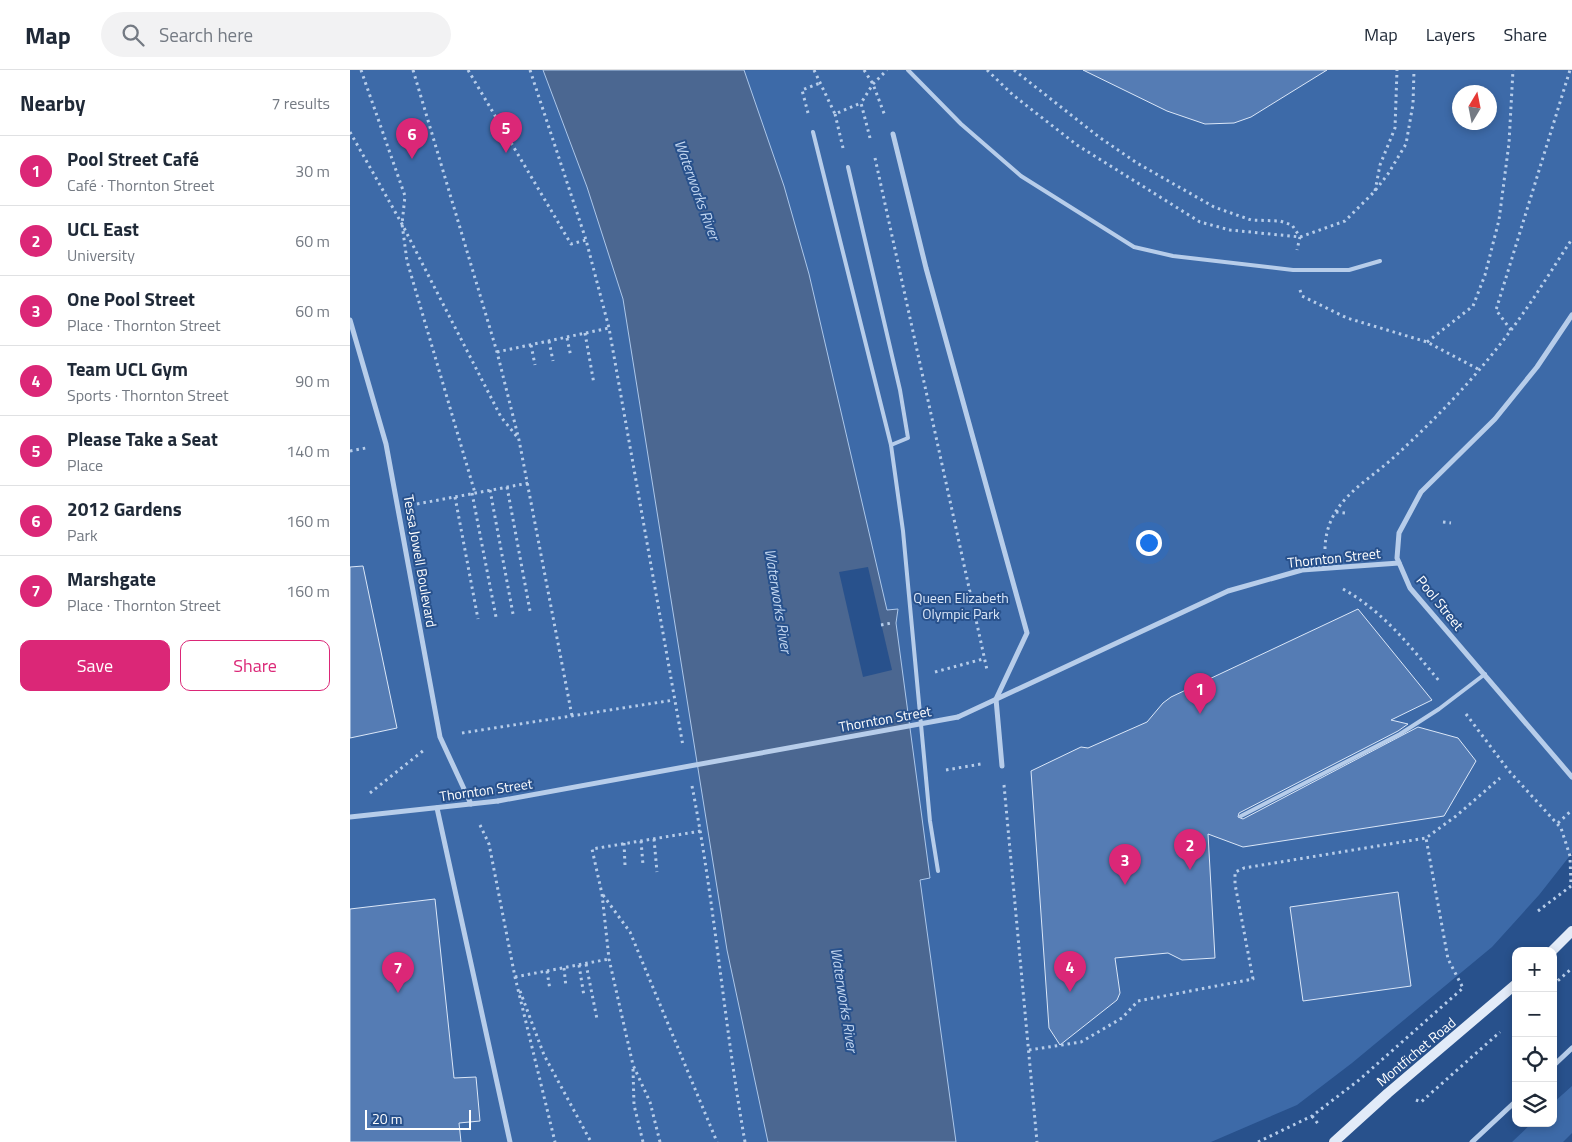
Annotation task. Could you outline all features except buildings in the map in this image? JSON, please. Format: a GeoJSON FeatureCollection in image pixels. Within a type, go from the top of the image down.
{"type":"FeatureCollection","features":[{"type":"Feature","properties":{"kind":"street"},"geometry":{"type":"LineString","coordinates":[[893,134],[926,268],[1027,633],[996,699],[1002,766]]}},
{"type":"Feature","properties":{"kind":"street","name":"Pool Street"},"geometry":{"type":"LineString","coordinates":[[1572,315],[1537,367],[1495,418],[1420,492],[1399,533],[1396,558],[1410,588],[1572,777]]}},
{"type":"Feature","properties":{"kind":"street","name":"Tessa Jowell Boulevard"},"geometry":{"type":"LineString","coordinates":[[350,320],[386,444],[440,737],[471,804]]}},
{"type":"Feature","properties":{"kind":"street","name":"Thornton Street"},"geometry":{"type":"LineString","coordinates":[[350,817],[498,801],[958,717],[1228,591],[1302,570],[1399,563]]}},
{"type":"Feature","properties":{"kind":"street"},"geometry":{"type":"LineString","coordinates":[[438,808],[510,1142]]}},
{"type":"Feature","properties":{"kind":"street"},"geometry":{"type":"LineString","coordinates":[[1556,947],[1572,932]]}},
{"type":"Feature","properties":{"kind":"street","name":"Montfichet Road"},"geometry":{"type":"LineString","coordinates":[[1334,1142],[1388,1093],[1512,987]]}},
{"type":"Feature","properties":{"kind":"street"},"geometry":{"type":"LineString","coordinates":[[1557,1062],[1572,1048]]}},
{"type":"Feature","properties":{"kind":"street"},"geometry":{"type":"LineString","coordinates":[[1472,1142],[1512,1105]]}},
{"type":"Feature","properties":{"kind":"lane"},"geometry":{"type":"LineString","coordinates":[[908,70],[961,124],[1021,176],[1134,247],[1174,256],[1293,270],[1349,270],[1380,261]]}},
{"type":"Feature","properties":{"kind":"lane"},"geometry":{"type":"LineString","coordinates":[[813,132],[891,445],[903,531],[930,821],[938,871]]}},
{"type":"Feature","properties":{"kind":"lane"},"geometry":{"type":"LineString","coordinates":[[848,167],[900,390],[908,438],[891,445]]}},
{"type":"Feature","properties":{"kind":"lane"},"geometry":{"type":"LineString","coordinates":[[1241,816],[1400,734],[1485,674]]}},
{"type":"Feature","properties":{"kind":"path"},"geometry":{"type":"LineString","coordinates":[[361,70],[404,196],[402,224],[406,261],[474,493],[496,617]]}},
{"type":"Feature","properties":{"kind":"path"},"geometry":{"type":"LineString","coordinates":[[413,70],[497,352],[519,440],[529,483],[572,716]]}},
{"type":"Feature","properties":{"kind":"path"},"geometry":{"type":"LineString","coordinates":[[468,70],[570,244],[586,240]]}},
{"type":"Feature","properties":{"kind":"path"},"geometry":{"type":"LineString","coordinates":[[530,70],[586,240],[610,328],[674,700],[684,747]]}},
{"type":"Feature","properties":{"kind":"path"},"geometry":{"type":"LineString","coordinates":[[814,70],[835,114],[848,167]]}},
{"type":"Feature","properties":{"kind":"path"},"geometry":{"type":"LineString","coordinates":[[864,70],[873,84],[893,134]]}},
{"type":"Feature","properties":{"kind":"path"},"geometry":{"type":"LineString","coordinates":[[835,114],[861,103],[873,84],[887,70]]}},
{"type":"Feature","properties":{"kind":"path"},"geometry":{"type":"LineString","coordinates":[[987,70],[1013,95],[1077,145],[1200,222],[1230,230],[1300,237],[1345,221],[1374,192],[1406,144],[1413,104],[1414,70]]}},
{"type":"Feature","properties":{"kind":"path"},"geometry":{"type":"LineString","coordinates":[[1014,70],[1099,137],[1137,163],[1214,207],[1251,220],[1280,221],[1292,225],[1300,237],[1293,270],[1302,296],[1347,318],[1427,342],[1478,370]]}},
{"type":"Feature","properties":{"kind":"path"},"geometry":{"type":"LineString","coordinates":[[1374,192],[1380,165],[1395,128],[1397,70]]}},
{"type":"Feature","properties":{"kind":"path"},"geometry":{"type":"LineString","coordinates":[[1427,342],[1473,306],[1484,275],[1499,220],[1509,142],[1513,70]]}},
{"type":"Feature","properties":{"kind":"path"},"geometry":{"type":"LineString","coordinates":[[1511,330],[1496,310],[1570,70]]}},
{"type":"Feature","properties":{"kind":"path"},"geometry":{"type":"LineString","coordinates":[[805,99],[802,90],[820,83]]}},
{"type":"Feature","properties":{"kind":"path"},"geometry":{"type":"LineString","coordinates":[[861,103],[870,140]]}},
{"type":"Feature","properties":{"kind":"path"},"geometry":{"type":"LineString","coordinates":[[350,132],[402,224],[501,417],[519,440]]}},
{"type":"Feature","properties":{"kind":"path"},"geometry":{"type":"LineString","coordinates":[[873,149],[983,659],[996,699]]}},
{"type":"Feature","properties":{"kind":"path"},"geometry":{"type":"LineString","coordinates":[[1325,546],[1330,521],[1348,494],[1392,458],[1450,402],[1511,330],[1572,239]]}},
{"type":"Feature","properties":{"kind":"path"},"geometry":{"type":"LineString","coordinates":[[497,352],[610,328]]}},
{"type":"Feature","properties":{"kind":"path"},"geometry":{"type":"LineString","coordinates":[[585,334],[594,384]]}},
{"type":"Feature","properties":{"kind":"path"},"geometry":{"type":"LineString","coordinates":[[567,338],[571,358]]}},
{"type":"Feature","properties":{"kind":"path"},"geometry":{"type":"LineString","coordinates":[[549,341],[553,361]]}},
{"type":"Feature","properties":{"kind":"path"},"geometry":{"type":"LineString","coordinates":[[531,345],[535,365]]}},
{"type":"Feature","properties":{"kind":"path"},"geometry":{"type":"LineString","coordinates":[[443,499],[529,483]]}},
{"type":"Feature","properties":{"kind":"path"},"geometry":{"type":"LineString","coordinates":[[507,487],[530,611]]}},
{"type":"Feature","properties":{"kind":"path"},"geometry":{"type":"LineString","coordinates":[[490,490],[513,614]]}},
{"type":"Feature","properties":{"kind":"path"},"geometry":{"type":"LineString","coordinates":[[455,497],[478,620]]}},
{"type":"Feature","properties":{"kind":"path"},"geometry":{"type":"LineString","coordinates":[[1336,512],[1346,513]]}},
{"type":"Feature","properties":{"kind":"path"},"geometry":{"type":"LineString","coordinates":[[1443,522],[1451,523]]}},
{"type":"Feature","properties":{"kind":"path"},"geometry":{"type":"LineString","coordinates":[[1338,586],[1365,601],[1373,611],[1388,620],[1453,698],[1509,771],[1557,823],[1565,838],[1570,856],[1571,886],[1538,911]]}},
{"type":"Feature","properties":{"kind":"path"},"geometry":{"type":"LineString","coordinates":[[934,666],[935,672],[983,659]]}},
{"type":"Feature","properties":{"kind":"path"},"geometry":{"type":"LineString","coordinates":[[483,730],[674,700]]}},
{"type":"Feature","properties":{"kind":"path"},"geometry":{"type":"LineString","coordinates":[[364,798],[440,737]]}},
{"type":"Feature","properties":{"kind":"path"},"geometry":{"type":"LineString","coordinates":[[951,769],[970,766]]}},
{"type":"Feature","properties":{"kind":"path"},"geometry":{"type":"LineString","coordinates":[[1002,766],[1038,1142]]}},
{"type":"Feature","properties":{"kind":"path"},"geometry":{"type":"LineString","coordinates":[[1029,1050],[1081,1042],[1122,1018],[1138,1001],[1253,980],[1235,884],[1235,872],[1244,868],[1426,838],[1456,816],[1500,778]]}},
{"type":"Feature","properties":{"kind":"path"},"geometry":{"type":"LineString","coordinates":[[691,784],[701,831],[733,1076],[745,1142]]}},
{"type":"Feature","properties":{"kind":"path"},"geometry":{"type":"LineString","coordinates":[[471,804],[489,844],[514,977],[555,1142]]}},
{"type":"Feature","properties":{"kind":"path"},"geometry":{"type":"LineString","coordinates":[[1557,823],[1572,810]]}},
{"type":"Feature","properties":{"kind":"path"},"geometry":{"type":"LineString","coordinates":[[643,1142],[634,1105],[633,1065],[609,959],[602,894],[592,849],[701,831]]}},
{"type":"Feature","properties":{"kind":"path"},"geometry":{"type":"LineString","coordinates":[[1258,1142],[1312,1116],[1359,1080],[1463,988],[1448,959],[1426,838]]}},
{"type":"Feature","properties":{"kind":"path"},"geometry":{"type":"LineString","coordinates":[[654,839],[657,872]]}},
{"type":"Feature","properties":{"kind":"path"},"geometry":{"type":"LineString","coordinates":[[641,840],[643,865]]}},
{"type":"Feature","properties":{"kind":"path"},"geometry":{"type":"LineString","coordinates":[[624,843],[625,865]]}},
{"type":"Feature","properties":{"kind":"path"},"geometry":{"type":"LineString","coordinates":[[602,894],[630,932],[717,1142]]}},
{"type":"Feature","properties":{"kind":"path"},"geometry":{"type":"LineString","coordinates":[[514,977],[609,959]]}},
{"type":"Feature","properties":{"kind":"path"},"geometry":{"type":"LineString","coordinates":[[586,964],[597,1020]]}},
{"type":"Feature","properties":{"kind":"path"},"geometry":{"type":"LineString","coordinates":[[579,965],[584,996]]}},
{"type":"Feature","properties":{"kind":"path"},"geometry":{"type":"LineString","coordinates":[[564,968],[566,987]]}},
{"type":"Feature","properties":{"kind":"path"},"geometry":{"type":"LineString","coordinates":[[1557,981],[1572,968]]}},
{"type":"Feature","properties":{"kind":"path"},"geometry":{"type":"LineString","coordinates":[[547,971],[550,990]]}},
{"type":"Feature","properties":{"kind":"path"},"geometry":{"type":"LineString","coordinates":[[514,977],[544,1055],[591,1142]]}},
{"type":"Feature","properties":{"kind":"path"},"geometry":{"type":"LineString","coordinates":[[1420,1102],[1502,1031]]}},
{"type":"Feature","properties":{"kind":"path"},"geometry":{"type":"LineString","coordinates":[[633,1065],[650,1102],[660,1142]]}},
{"type":"Feature","properties":{"kind":"path"},"geometry":{"type":"LineString","coordinates":[[1312,1116],[1319,1125]]}},
{"type":"Feature","properties":{"kind":"green space","name":"Queen Elizabeth Olympic Park"},"geometry":{"type":"Polygon","coordinates":[[[350,70],[1572,70],[1572,853],[1539,895],[1492,947],[1352,1063],[1297,1105],[1211,1142],[350,1142],[350,70]]]}},
{"type":"Feature","properties":{"kind":"green space"},"geometry":{"type":"Polygon","coordinates":[[[1572,1086],[1572,1133],[1563,1142],[1512,1142],[1528,1127],[1557,1127],[1557,1099],[1572,1086]]]}},
{"type":"Feature","properties":{"kind":"water","name":"Waterworks River"},"geometry":{"type":"Polygon","coordinates":[[[543,70],[744,70],[784,186],[809,274],[887,610],[898,609],[896,623],[930,878],[920,880],[956,1142],[768,1142],[727,950],[623,299],[587,187],[543,70]]]}},
{"type":"Feature","properties":{"kind":"pier"},"geometry":{"type":"Polygon","coordinates":[[[868,567],[892,670],[863,677],[839,572],[868,567]]]}},
{"type":"Feature","properties":{"kind":"place","name":"Please Take a Seat"},"geometry":{"type":"Point","coordinates":[506,153]}},
{"type":"Feature","properties":{"kind":"place","name":"2012 Gardens"},"geometry":{"type":"Point","coordinates":[412,159]}},
{"type":"Feature","properties":{"kind":"place","name":"Pool Street Café"},"geometry":{"type":"Point","coordinates":[1200,714]}},
{"type":"Feature","properties":{"kind":"place","name":"UCL East"},"geometry":{"type":"Point","coordinates":[1190,870]}},
{"type":"Feature","properties":{"kind":"place","name":"One Pool Street"},"geometry":{"type":"Point","coordinates":[1125,885]}},
{"type":"Feature","properties":{"kind":"place","name":"Team UCL Gym"},"geometry":{"type":"Point","coordinates":[1070,992]}},
{"type":"Feature","properties":{"kind":"place","name":"Marshgate"},"geometry":{"type":"Point","coordinates":[398,993]}}]}
